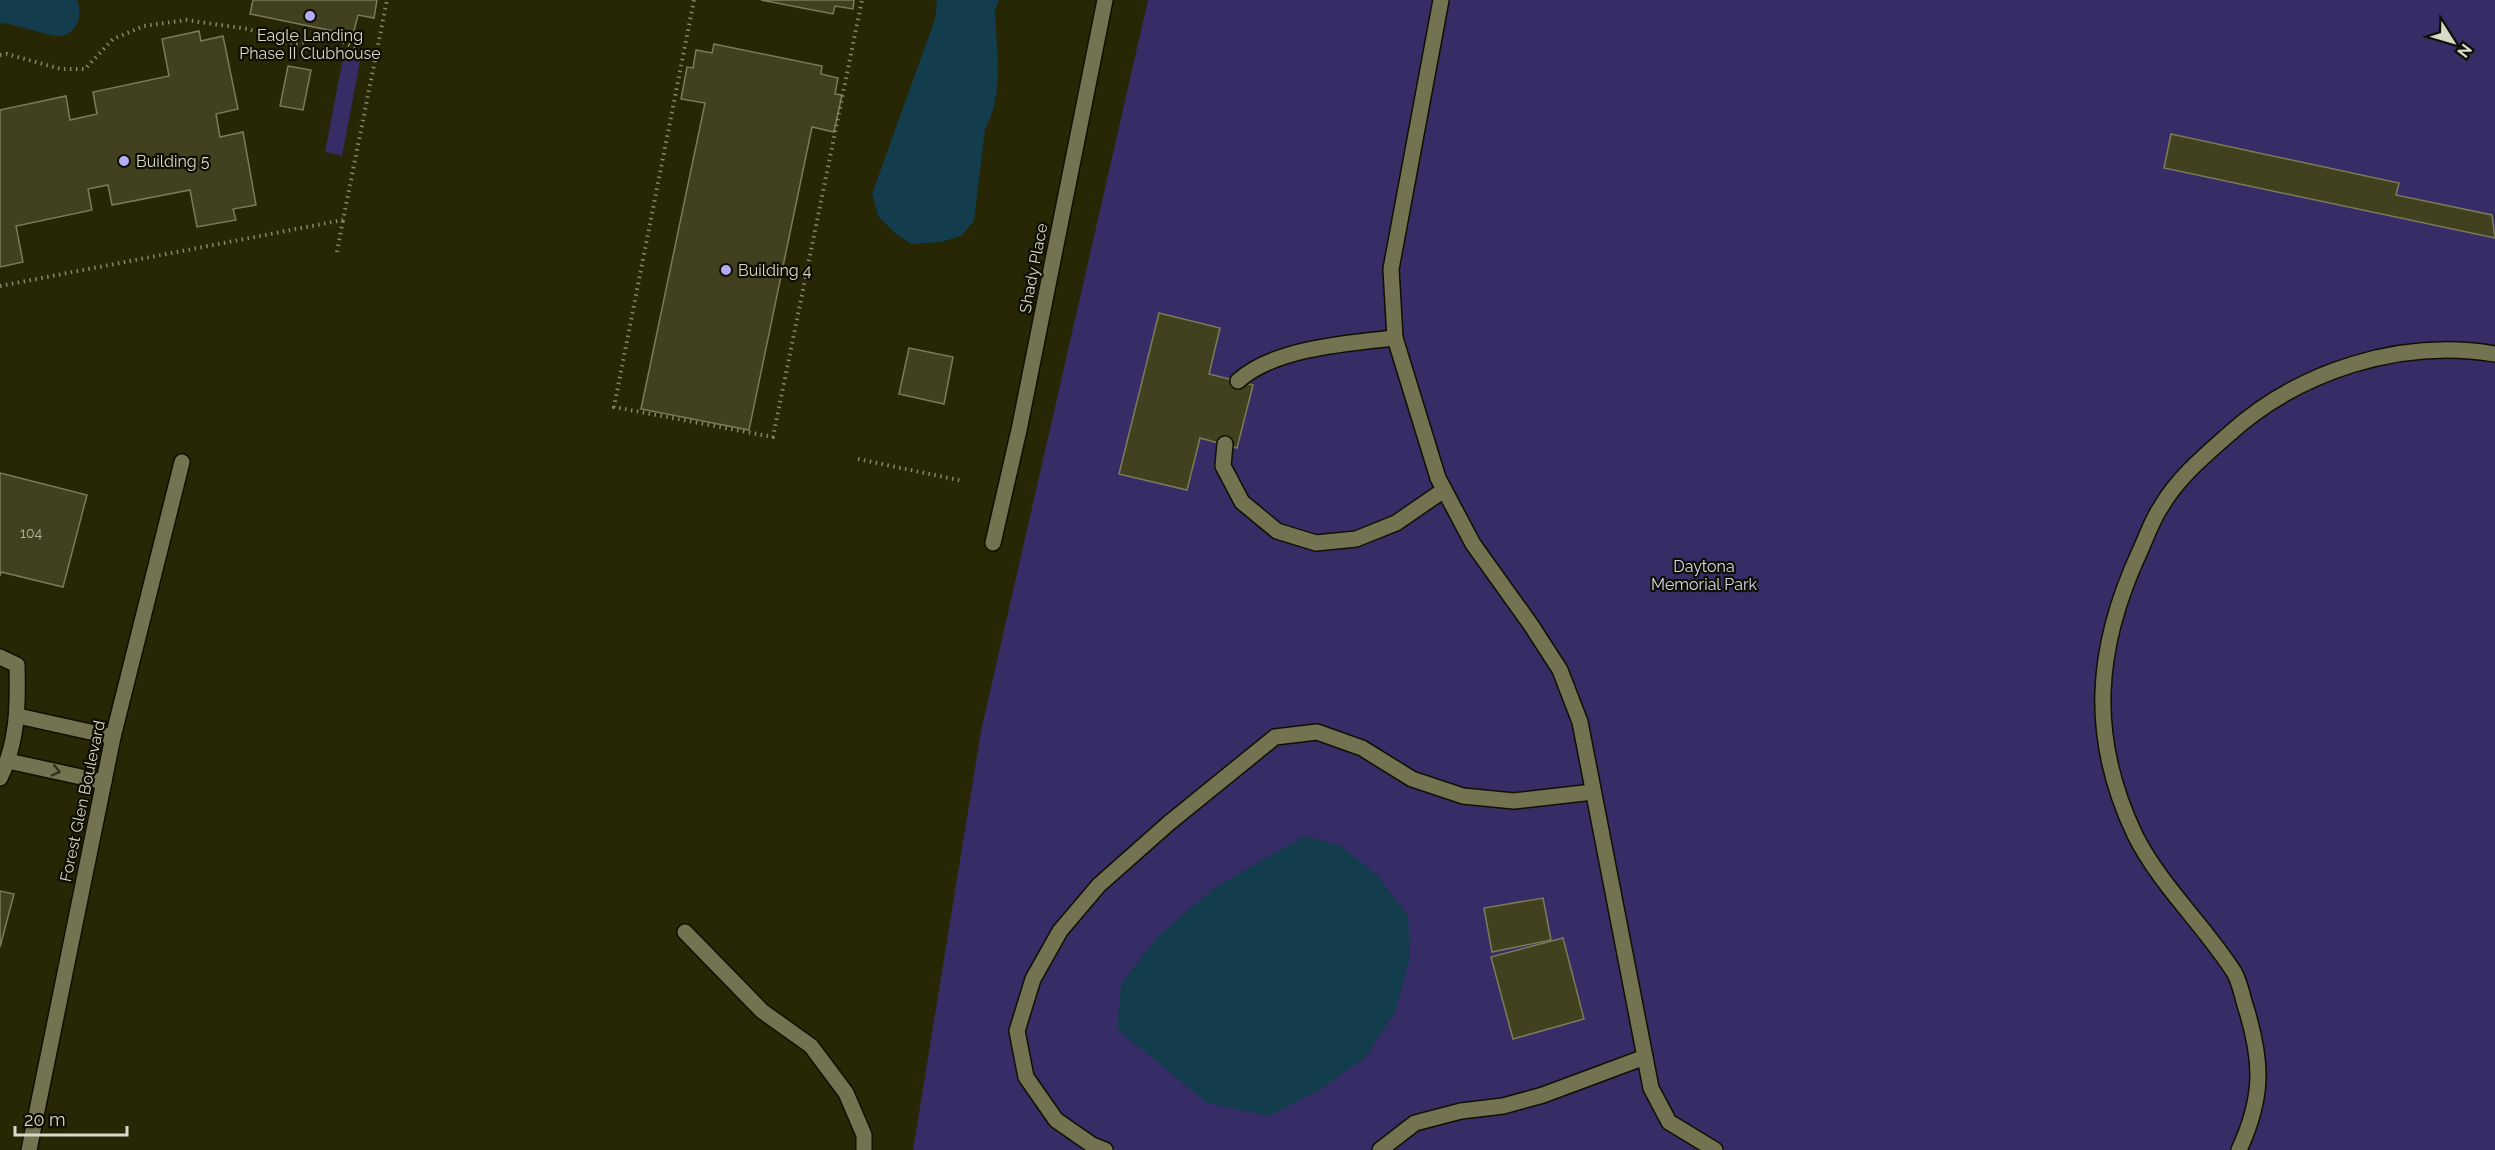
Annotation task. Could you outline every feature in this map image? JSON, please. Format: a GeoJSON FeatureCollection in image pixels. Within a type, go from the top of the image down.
{"type":"FeatureCollection","features":[{"type":"Feature","properties":{"kind":"street","name":"Shady Place"},"geometry":{"type":"LineString","coordinates":[[993,543],[1021,418],[1105,0]]}},
{"type":"Feature","properties":{"kind":"street"},"geometry":{"type":"LineString","coordinates":[[1442,0],[1391,269],[1395,338],[1438,478],[1473,544],[1560,670],[1580,722],[1651,1088],[1669,1122],[1715,1150]]}},
{"type":"Feature","properties":{"kind":"street"},"geometry":{"type":"LineString","coordinates":[[1238,381],[1247,373],[1286,356],[1340,343],[1395,338]]}},
{"type":"Feature","properties":{"kind":"street"},"geometry":{"type":"LineString","coordinates":[[2239,1150],[2254,1117],[2260,1068],[2250,1022],[2236,974],[2166,883],[2136,836],[2116,784],[2104,733],[2101,685],[2110,631],[2130,572],[2161,505],[2201,459],[2247,418],[2309,380],[2373,359],[2427,349],[2495,354]]}},
{"type":"Feature","properties":{"kind":"street"},"geometry":{"type":"LineString","coordinates":[[1225,444],[1223,465],[1242,502],[1277,531],[1316,543],[1356,539],[1396,523],[1444,490]]}},
{"type":"Feature","properties":{"kind":"street","name":"Forest Glen Boulevard"},"geometry":{"type":"LineString","coordinates":[[29,1150],[113,737],[183,462]]}},
{"type":"Feature","properties":{"kind":"street"},"geometry":{"type":"LineString","coordinates":[[0,657],[17,665],[18,716],[9,761],[0,778]]}},
{"type":"Feature","properties":{"kind":"street"},"geometry":{"type":"LineString","coordinates":[[18,716],[113,737]]}},
{"type":"Feature","properties":{"kind":"street"},"geometry":{"type":"LineString","coordinates":[[1105,1150],[1092,1145],[1056,1120],[1026,1077],[1017,1031],[1033,979],[1060,931],[1099,885],[1169,823],[1275,737],[1317,732],[1362,748],[1412,779],[1463,796],[1514,801],[1593,792]]}},
{"type":"Feature","properties":{"kind":"street"},"geometry":{"type":"LineString","coordinates":[[9,761],[104,782]]}},
{"type":"Feature","properties":{"kind":"street"},"geometry":{"type":"LineString","coordinates":[[685,932],[762,1011],[811,1046],[846,1093],[864,1135],[864,1150]]}},
{"type":"Feature","properties":{"kind":"street"},"geometry":{"type":"LineString","coordinates":[[1380,1150],[1415,1123],[1461,1111],[1503,1106],[1543,1095],[1645,1057]]}},
{"type":"Feature","properties":{"kind":"path"},"geometry":{"type":"LineString","coordinates":[[337,252],[387,0]]}},
{"type":"Feature","properties":{"kind":"path"},"geometry":{"type":"LineString","coordinates":[[694,0],[614,407],[773,437],[862,0]]}},
{"type":"Feature","properties":{"kind":"path"},"geometry":{"type":"LineString","coordinates":[[0,55],[7,54],[61,69],[85,69],[113,39],[144,26],[186,20],[248,29],[291,45],[323,38],[336,39],[376,57]]}},
{"type":"Feature","properties":{"kind":"path"},"geometry":{"type":"LineString","coordinates":[[0,286],[343,220]]}},
{"type":"Feature","properties":{"kind":"path"},"geometry":{"type":"LineString","coordinates":[[858,459],[963,481]]}},
{"type":"Feature","properties":{"kind":"green space","name":"Daytona Memorial Park"},"geometry":{"type":"Polygon","coordinates":[[[1148,0],[2495,0],[2495,1150],[913,1150],[981,731],[1148,0]]]}},
{"type":"Feature","properties":{"kind":"green space"},"geometry":{"type":"Polygon","coordinates":[[[343,58],[360,61],[342,156],[325,152],[343,58]]]}},
{"type":"Feature","properties":{"kind":"water"},"geometry":{"type":"Polygon","coordinates":[[[0,0],[77,0],[78,22],[71,32],[60,36],[0,23],[0,0]]]}},
{"type":"Feature","properties":{"kind":"water"},"geometry":{"type":"Polygon","coordinates":[[[937,0],[999,0],[995,10],[997,86],[995,101],[985,129],[974,221],[961,236],[941,242],[911,244],[896,234],[878,216],[872,194],[935,19],[937,0]]]}},
{"type":"Feature","properties":{"kind":"water"},"geometry":{"type":"Polygon","coordinates":[[[1304,836],[1339,845],[1376,874],[1408,916],[1410,957],[1395,1012],[1365,1058],[1318,1091],[1269,1116],[1207,1103],[1117,1029],[1121,984],[1157,937],[1214,888],[1304,836]]]}},
{"type":"Feature","properties":{"kind":"building","name":"Eagle Landing Phase II Clubhouse"},"geometry":{"type":"Polygon","coordinates":[[[253,0],[377,0],[374,18],[358,15],[353,35],[250,14],[253,0]]]}},
{"type":"Feature","properties":{"kind":"building"},"geometry":{"type":"Polygon","coordinates":[[[761,0],[854,0],[853,9],[835,6],[833,14],[761,0]]]}},
{"type":"Feature","properties":{"kind":"building","name":"Building 5"},"geometry":{"type":"Polygon","coordinates":[[[199,31],[201,41],[223,36],[238,109],[216,114],[220,137],[243,132],[256,205],[233,209],[236,220],[197,227],[190,190],[112,205],[108,185],[88,189],[92,210],[16,226],[23,262],[0,267],[0,110],[66,96],[70,120],[97,114],[93,92],[169,76],[162,39],[199,31]]]}},
{"type":"Feature","properties":{"kind":"building","name":"Building 4"},"geometry":{"type":"Polygon","coordinates":[[[714,44],[822,66],[821,74],[838,78],[835,94],[842,95],[834,132],[812,127],[749,430],[641,409],[705,103],[681,99],[687,67],[693,68],[696,50],[712,53],[714,44]]]}},
{"type":"Feature","properties":{"kind":"building"},"geometry":{"type":"Polygon","coordinates":[[[288,66],[311,70],[303,110],[280,106],[288,66]]]}},
{"type":"Feature","properties":{"kind":"building"},"geometry":{"type":"Polygon","coordinates":[[[2171,134],[2399,183],[2396,195],[2492,215],[2495,238],[2164,168],[2171,134]]]}},
{"type":"Feature","properties":{"kind":"building"},"geometry":{"type":"Polygon","coordinates":[[[1159,313],[1220,328],[1209,374],[1253,385],[1237,448],[1200,438],[1187,490],[1119,474],[1159,313]]]}},
{"type":"Feature","properties":{"kind":"building"},"geometry":{"type":"Polygon","coordinates":[[[909,348],[953,357],[944,404],[899,394],[909,348]]]}},
{"type":"Feature","properties":{"kind":"building"},"geometry":{"type":"Polygon","coordinates":[[[0,473],[87,495],[63,587],[1,572],[0,576],[0,473]]]}},
{"type":"Feature","properties":{"kind":"building"},"geometry":{"type":"Polygon","coordinates":[[[0,891],[14,894],[0,947],[0,891]]]}},
{"type":"Feature","properties":{"kind":"building"},"geometry":{"type":"Polygon","coordinates":[[[1543,898],[1551,940],[1492,952],[1484,908],[1543,898]]]}},
{"type":"Feature","properties":{"kind":"building"},"geometry":{"type":"Polygon","coordinates":[[[1563,938],[1584,1019],[1513,1039],[1491,957],[1563,938]]]}},
{"type":"Feature","properties":{"kind":"place","name":"Eagle Landing Phase II Clubhouse"},"geometry":{"type":"Point","coordinates":[310,16]}},
{"type":"Feature","properties":{"kind":"place","name":"Building 5"},"geometry":{"type":"Point","coordinates":[124,161]}},
{"type":"Feature","properties":{"kind":"place","name":"Building 4"},"geometry":{"type":"Point","coordinates":[726,270]}}]}
